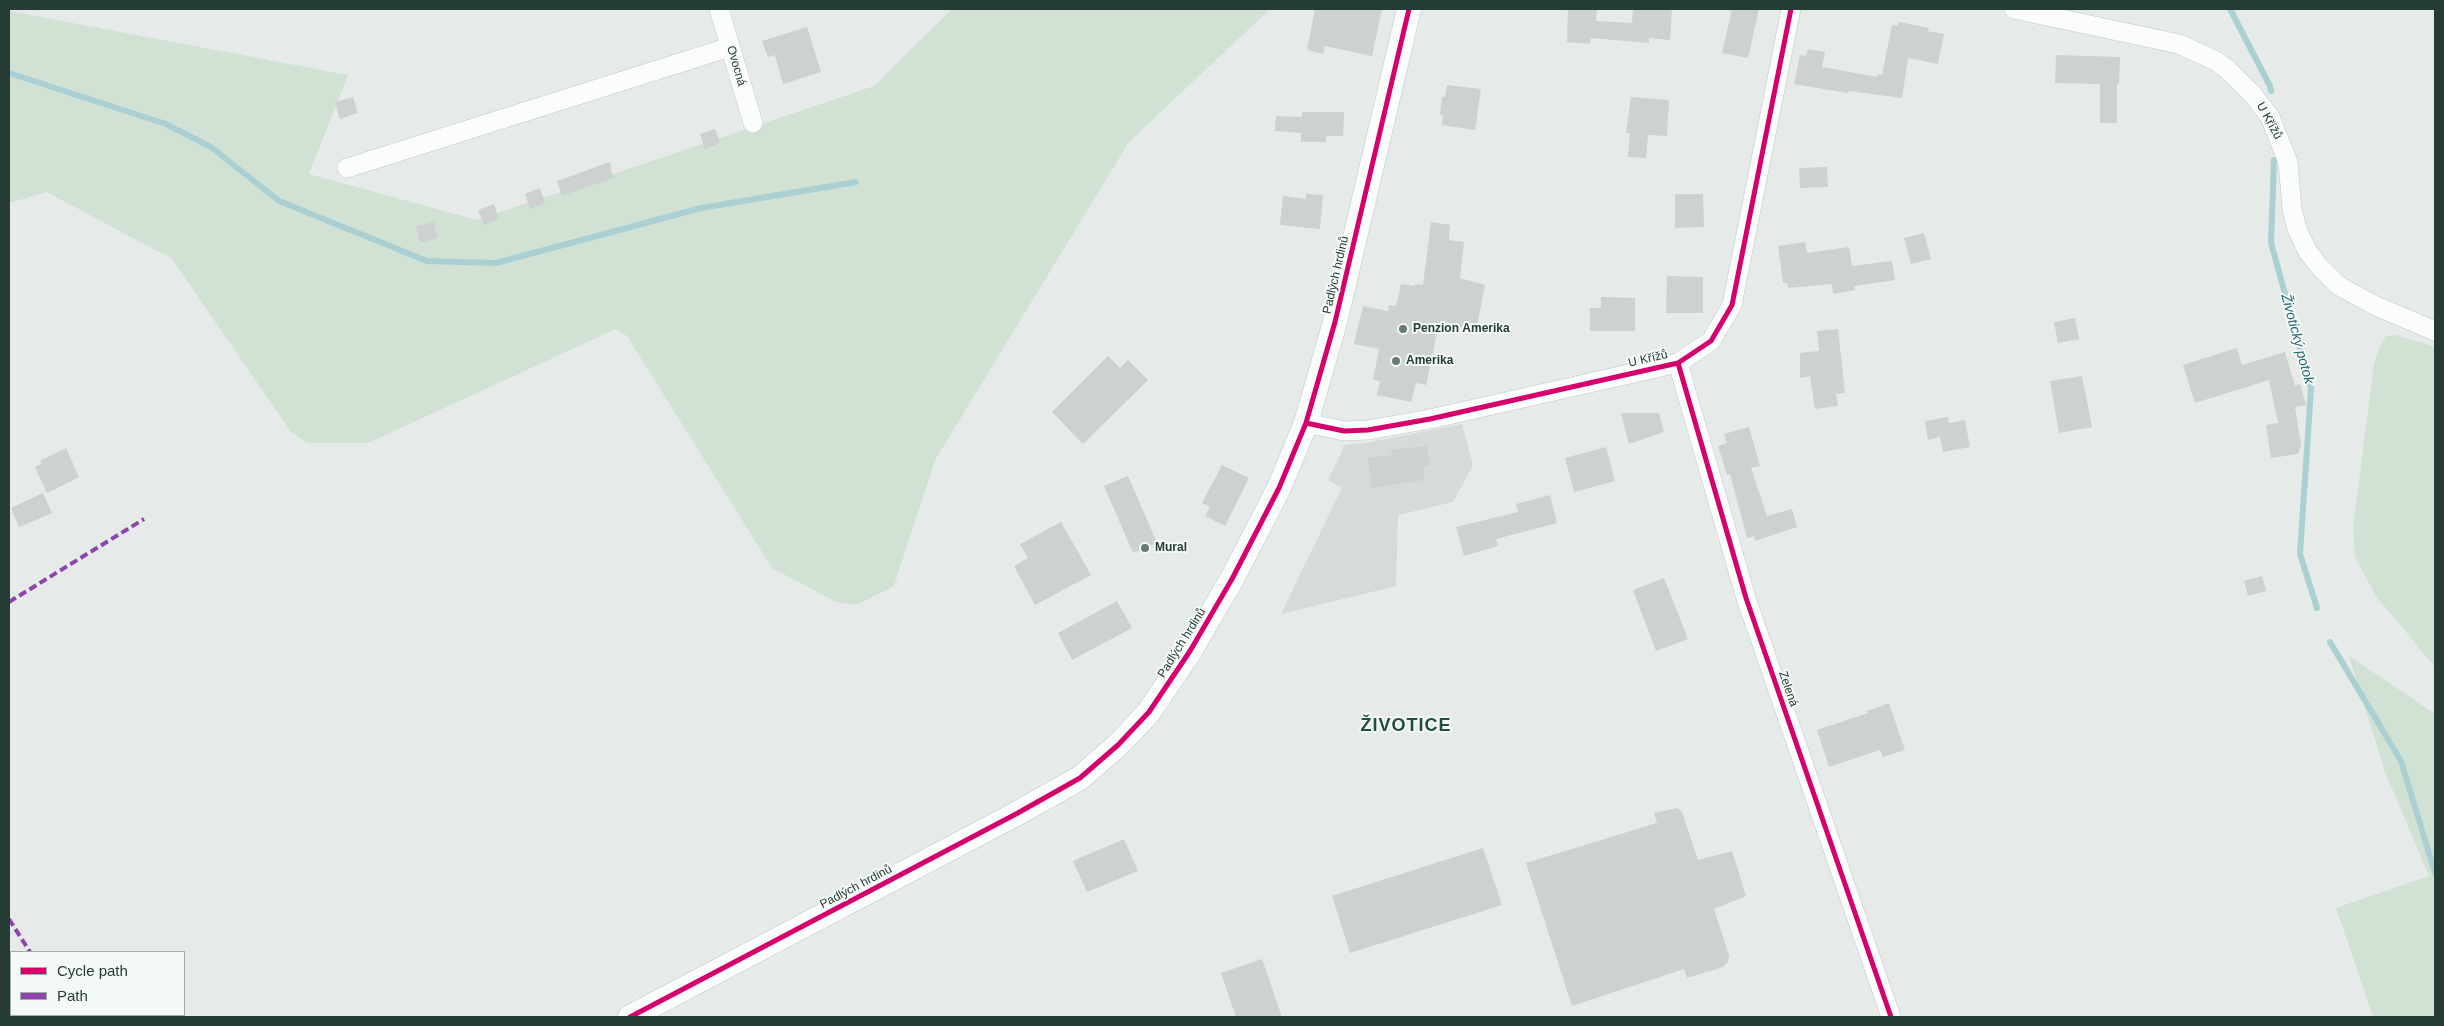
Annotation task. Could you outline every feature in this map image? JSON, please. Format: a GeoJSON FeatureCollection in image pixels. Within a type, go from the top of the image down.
{"type":"FeatureCollection","features":[{"type":"Feature","properties":{"kind":"street","name":"Ovocná"},"geometry":{"type":"LineString","coordinates":[[720,9],[753,123]]}},
{"type":"Feature","properties":{"kind":"street","name":"Padlých hrdinů"},"geometry":{"type":"LineString","coordinates":[[630,1017],[1016,814],[1080,778],[1118,744],[1149,712],[1200,634],[1270,507],[1306,423],[1335,322],[1409,9]]}},
{"type":"Feature","properties":{"kind":"street","name":"U Křížů"},"geometry":{"type":"LineString","coordinates":[[1306,423],[1344,431],[1368,430],[1430,419],[1678,363],[1711,341],[1732,305],[1791,9]]}},
{"type":"Feature","properties":{"kind":"street","name":"U Křížů"},"geometry":{"type":"LineString","coordinates":[[2014,9],[2179,44],[2216,61],[2227,69],[2253,94],[2270,117],[2288,162],[2292,209],[2297,229],[2308,252],[2319,266],[2339,286],[2376,306],[2435,331]]}},
{"type":"Feature","properties":{"kind":"street"},"geometry":{"type":"LineString","coordinates":[[346,168],[730,47]]}},
{"type":"Feature","properties":{"kind":"street","name":"Zelená"},"geometry":{"type":"LineString","coordinates":[[1678,363],[1746,598],[1891,1017]]}},
{"type":"Feature","properties":{"kind":"shaded area"},"geometry":{"type":"Polygon","coordinates":[[[1462,424],[1473,465],[1453,502],[1398,515],[1396,586],[1281,614],[1342,488],[1328,480],[1345,445],[1366,443],[1462,424]]]}},
{"type":"Feature","properties":{"kind":"green space"},"geometry":{"type":"Polygon","coordinates":[[[952,9],[1270,9],[1129,142],[935,460],[894,586],[856,605],[836,602],[772,568],[627,336],[616,329],[368,443],[307,443],[291,432],[172,259],[47,192],[9,203],[9,11],[348,75],[309,174],[477,220],[874,86],[952,9]]]}},
{"type":"Feature","properties":{"kind":"green space"},"geometry":{"type":"Polygon","coordinates":[[[2396,335],[2435,347],[2435,667],[2376,596],[2355,557],[2353,527],[2374,364],[2380,346],[2386,336],[2396,335]]]}},
{"type":"Feature","properties":{"kind":"green space"},"geometry":{"type":"Polygon","coordinates":[[[2349,656],[2435,714],[2435,1017],[2373,1017],[2336,908],[2429,876],[2385,772],[2349,656]]]}},
{"type":"Feature","properties":{"kind":"building"},"geometry":{"type":"Polygon","coordinates":[[[1315,9],[1382,9],[1372,56],[1325,46],[1323,54],[1307,50],[1315,9]]]}},
{"type":"Feature","properties":{"kind":"building"},"geometry":{"type":"Polygon","coordinates":[[[1568,9],[1597,9],[1596,21],[1632,23],[1633,9],[1672,9],[1670,40],[1649,38],[1649,43],[1591,38],[1590,44],[1567,42],[1568,9]]]}},
{"type":"Feature","properties":{"kind":"building"},"geometry":{"type":"Polygon","coordinates":[[[1732,9],[1759,9],[1748,58],[1722,53],[1732,9]]]}},
{"type":"Feature","properties":{"kind":"building"},"geometry":{"type":"Polygon","coordinates":[[[1899,22],[1929,28],[1928,31],[1944,34],[1938,64],[1908,58],[1902,98],[1849,91],[1848,93],[1794,84],[1800,55],[1806,56],[1808,49],[1825,52],[1822,67],[1877,77],[1878,74],[1882,75],[1892,25],[1898,26],[1899,22]]]}},
{"type":"Feature","properties":{"kind":"building"},"geometry":{"type":"Polygon","coordinates":[[[807,27],[821,72],[783,84],[775,55],[768,57],[762,41],[807,27]]]}},
{"type":"Feature","properties":{"kind":"building"},"geometry":{"type":"Polygon","coordinates":[[[2056,55],[2120,57],[2119,84],[2117,84],[2117,123],[2100,123],[2100,84],[2055,83],[2056,55]]]}},
{"type":"Feature","properties":{"kind":"building"},"geometry":{"type":"Polygon","coordinates":[[[1447,85],[1481,89],[1475,130],[1442,125],[1443,115],[1440,115],[1442,97],[1445,97],[1447,85]]]}},
{"type":"Feature","properties":{"kind":"building"},"geometry":{"type":"Polygon","coordinates":[[[353,97],[358,113],[340,119],[335,102],[353,97]]]}},
{"type":"Feature","properties":{"kind":"building"},"geometry":{"type":"Polygon","coordinates":[[[1631,97],[1669,100],[1667,136],[1648,135],[1646,158],[1628,157],[1630,133],[1626,133],[1631,97]]]}},
{"type":"Feature","properties":{"kind":"building"},"geometry":{"type":"Polygon","coordinates":[[[1302,112],[1344,112],[1343,136],[1326,136],[1326,142],[1301,142],[1301,133],[1275,131],[1276,116],[1302,117],[1302,112]]]}},
{"type":"Feature","properties":{"kind":"building"},"geometry":{"type":"Polygon","coordinates":[[[715,129],[720,143],[705,149],[700,134],[715,129]]]}},
{"type":"Feature","properties":{"kind":"building"},"geometry":{"type":"Polygon","coordinates":[[[610,162],[613,178],[562,196],[557,181],[610,162]]]}},
{"type":"Feature","properties":{"kind":"building"},"geometry":{"type":"Polygon","coordinates":[[[1827,167],[1828,187],[1800,188],[1799,168],[1827,167]]]}},
{"type":"Feature","properties":{"kind":"building"},"geometry":{"type":"Polygon","coordinates":[[[540,188],[545,203],[530,209],[525,194],[540,188]]]}},
{"type":"Feature","properties":{"kind":"building"},"geometry":{"type":"Polygon","coordinates":[[[1306,194],[1323,195],[1320,229],[1280,225],[1283,196],[1306,199],[1306,194]]]}},
{"type":"Feature","properties":{"kind":"building"},"geometry":{"type":"Polygon","coordinates":[[[1675,194],[1703,194],[1704,227],[1675,228],[1675,194]]]}},
{"type":"Feature","properties":{"kind":"building"},"geometry":{"type":"Polygon","coordinates":[[[494,204],[499,219],[484,225],[478,210],[494,204]]]}},
{"type":"Feature","properties":{"kind":"building"},"geometry":{"type":"Polygon","coordinates":[[[434,222],[438,238],[420,243],[416,226],[434,222]]]}},
{"type":"Feature","properties":{"kind":"building"},"geometry":{"type":"Polygon","coordinates":[[[1431,222],[1450,225],[1449,240],[1464,242],[1460,278],[1485,285],[1476,331],[1439,323],[1426,385],[1416,383],[1411,402],[1377,395],[1380,381],[1373,380],[1379,349],[1354,344],[1363,306],[1388,311],[1389,305],[1396,306],[1401,284],[1423,285],[1431,222]]]}},
{"type":"Feature","properties":{"kind":"building"},"geometry":{"type":"Polygon","coordinates":[[[1924,233],[1931,259],[1911,264],[1904,238],[1924,233]]]}},
{"type":"Feature","properties":{"kind":"building"},"geometry":{"type":"Polygon","coordinates":[[[1805,242],[1807,253],[1849,247],[1852,266],[1892,261],[1895,280],[1854,286],[1855,290],[1833,294],[1832,284],[1788,288],[1787,283],[1783,283],[1778,246],[1805,242]]]}},
{"type":"Feature","properties":{"kind":"building"},"geometry":{"type":"Polygon","coordinates":[[[1667,276],[1703,277],[1703,313],[1666,313],[1667,276]]]}},
{"type":"Feature","properties":{"kind":"building"},"geometry":{"type":"Polygon","coordinates":[[[1601,297],[1635,298],[1635,331],[1590,331],[1590,308],[1601,308],[1601,297]]]}},
{"type":"Feature","properties":{"kind":"building"},"geometry":{"type":"Polygon","coordinates":[[[2075,318],[2079,339],[2058,343],[2054,322],[2075,318]]]}},
{"type":"Feature","properties":{"kind":"building"},"geometry":{"type":"Polygon","coordinates":[[[1838,329],[1845,393],[1836,394],[1838,406],[1815,409],[1810,376],[1800,378],[1800,353],[1819,351],[1817,331],[1838,329]]]}},
{"type":"Feature","properties":{"kind":"building"},"geometry":{"type":"Polygon","coordinates":[[[2237,348],[2242,365],[2285,352],[2295,386],[2300,384],[2306,405],[2295,407],[2301,445],[2298,454],[2271,458],[2266,425],[2278,423],[2269,380],[2195,403],[2183,365],[2237,348]]]}},
{"type":"Feature","properties":{"kind":"building"},"geometry":{"type":"Polygon","coordinates":[[[1108,356],[1120,368],[1128,360],[1148,380],[1083,444],[1052,412],[1108,356]]]}},
{"type":"Feature","properties":{"kind":"building"},"geometry":{"type":"Polygon","coordinates":[[[2082,376],[2092,427],[2059,433],[2050,381],[2082,376]]]}},
{"type":"Feature","properties":{"kind":"building"},"geometry":{"type":"Polygon","coordinates":[[[1621,413],[1659,413],[1664,432],[1629,444],[1621,413]]]}},
{"type":"Feature","properties":{"kind":"building"},"geometry":{"type":"Polygon","coordinates":[[[1948,417],[1949,423],[1965,420],[1970,447],[1943,452],[1940,437],[1928,440],[1925,421],[1948,417]]]}},
{"type":"Feature","properties":{"kind":"building"},"geometry":{"type":"Polygon","coordinates":[[[1749,427],[1760,466],[1751,468],[1767,516],[1792,509],[1797,527],[1755,541],[1754,536],[1747,538],[1730,474],[1727,475],[1718,446],[1727,443],[1724,434],[1749,427]]]}},
{"type":"Feature","properties":{"kind":"building"},"geometry":{"type":"Polygon","coordinates":[[[1427,446],[1430,465],[1423,468],[1424,480],[1371,488],[1368,458],[1392,455],[1391,450],[1427,446]]]}},
{"type":"Feature","properties":{"kind":"building"},"geometry":{"type":"Polygon","coordinates":[[[1606,447],[1615,481],[1574,492],[1565,458],[1606,447]]]}},
{"type":"Feature","properties":{"kind":"building"},"geometry":{"type":"Polygon","coordinates":[[[66,448],[79,477],[47,493],[35,467],[42,464],[40,461],[66,448]]]}},
{"type":"Feature","properties":{"kind":"building"},"geometry":{"type":"Polygon","coordinates":[[[1222,465],[1249,478],[1225,526],[1205,516],[1210,507],[1202,503],[1222,465]]]}},
{"type":"Feature","properties":{"kind":"building"},"geometry":{"type":"Polygon","coordinates":[[[1128,476],[1157,543],[1133,553],[1104,486],[1128,476]]]}},
{"type":"Feature","properties":{"kind":"building"},"geometry":{"type":"Polygon","coordinates":[[[43,493],[52,513],[19,527],[11,508],[43,493]]]}},
{"type":"Feature","properties":{"kind":"building"},"geometry":{"type":"Polygon","coordinates":[[[1550,495],[1557,523],[1496,539],[1498,546],[1464,556],[1456,527],[1518,512],[1516,504],[1550,495]]]}},
{"type":"Feature","properties":{"kind":"building"},"geometry":{"type":"Polygon","coordinates":[[[1061,522],[1091,575],[1035,605],[1014,566],[1028,558],[1020,544],[1061,522]]]}},
{"type":"Feature","properties":{"kind":"building"},"geometry":{"type":"Polygon","coordinates":[[[2262,576],[2266,591],[2248,596],[2244,581],[2262,576]]]}},
{"type":"Feature","properties":{"kind":"building"},"geometry":{"type":"Polygon","coordinates":[[[1664,578],[1688,639],[1656,651],[1633,590],[1664,578]]]}},
{"type":"Feature","properties":{"kind":"building"},"geometry":{"type":"Polygon","coordinates":[[[1117,601],[1132,628],[1072,660],[1058,633],[1117,601]]]}},
{"type":"Feature","properties":{"kind":"building"},"geometry":{"type":"Polygon","coordinates":[[[1889,703],[1905,750],[1883,757],[1880,750],[1829,767],[1817,730],[1868,713],[1867,711],[1889,703]]]}},
{"type":"Feature","properties":{"kind":"building"},"geometry":{"type":"Polygon","coordinates":[[[1677,808],[1682,812],[1698,860],[1732,851],[1746,896],[1714,909],[1729,956],[1728,962],[1723,967],[1687,978],[1684,969],[1572,1006],[1526,863],[1657,823],[1654,813],[1677,808]]]}},
{"type":"Feature","properties":{"kind":"building"},"geometry":{"type":"Polygon","coordinates":[[[1124,839],[1138,871],[1087,892],[1073,861],[1124,839]]]}},
{"type":"Feature","properties":{"kind":"building"},"geometry":{"type":"Polygon","coordinates":[[[1483,848],[1502,905],[1350,953],[1332,896],[1483,848]]]}},
{"type":"Feature","properties":{"kind":"building"},"geometry":{"type":"Polygon","coordinates":[[[1262,959],[1282,1017],[1236,1017],[1221,973],[1262,959]]]}},
{"type":"Feature","properties":{"kind":"waterway","name":"Životický potok"},"geometry":{"type":"LineString","coordinates":[[2230,9],[2271,91]]}},
{"type":"Feature","properties":{"kind":"waterway"},"geometry":{"type":"LineString","coordinates":[[9,73],[166,124],[211,147],[279,201],[427,261],[496,263],[701,208],[856,182]]}},
{"type":"Feature","properties":{"kind":"waterway","name":"Životický potok"},"geometry":{"type":"LineString","coordinates":[[2274,160],[2271,243],[2311,388],[2300,554],[2317,608]]}},
{"type":"Feature","properties":{"kind":"waterway","name":"Životický potok"},"geometry":{"type":"LineString","coordinates":[[2330,642],[2401,761],[2435,873]]}},
{"type":"Feature","properties":{"kind":"marked path"},"geometry":{"type":"LineString","coordinates":[[9,602],[144,519]]}},
{"type":"Feature","properties":{"kind":"marked path"},"geometry":{"type":"LineString","coordinates":[[9,919],[29,951]]}},
{"type":"Feature","properties":{"kind":"cycle path"},"geometry":{"type":"LineString","coordinates":[[630,1017],[1016,814],[1080,778],[1118,745],[1149,712],[1190,651],[1232,579],[1279,488],[1306,423],[1335,322],[1409,9]]}},
{"type":"Feature","properties":{"kind":"cycle path"},"geometry":{"type":"LineString","coordinates":[[1306,423],[1344,431],[1368,430],[1430,419],[1678,363],[1711,341],[1732,305],[1791,9]]}},
{"type":"Feature","properties":{"kind":"cycle path"},"geometry":{"type":"LineString","coordinates":[[1678,363],[1746,598],[1891,1017]]}},
{"type":"Feature","properties":{"kind":"place","name":"Penzion Amerika"},"geometry":{"type":"Point","coordinates":[1403,329]}},
{"type":"Feature","properties":{"kind":"place","name":"Amerika"},"geometry":{"type":"Point","coordinates":[1396,361]}},
{"type":"Feature","properties":{"kind":"place","name":"Mural"},"geometry":{"type":"Point","coordinates":[1145,548]}},
{"type":"Feature","properties":{"kind":"district","name":"ŽIVOTICE"},"geometry":{"type":"Point","coordinates":[1406,726]}}]}
